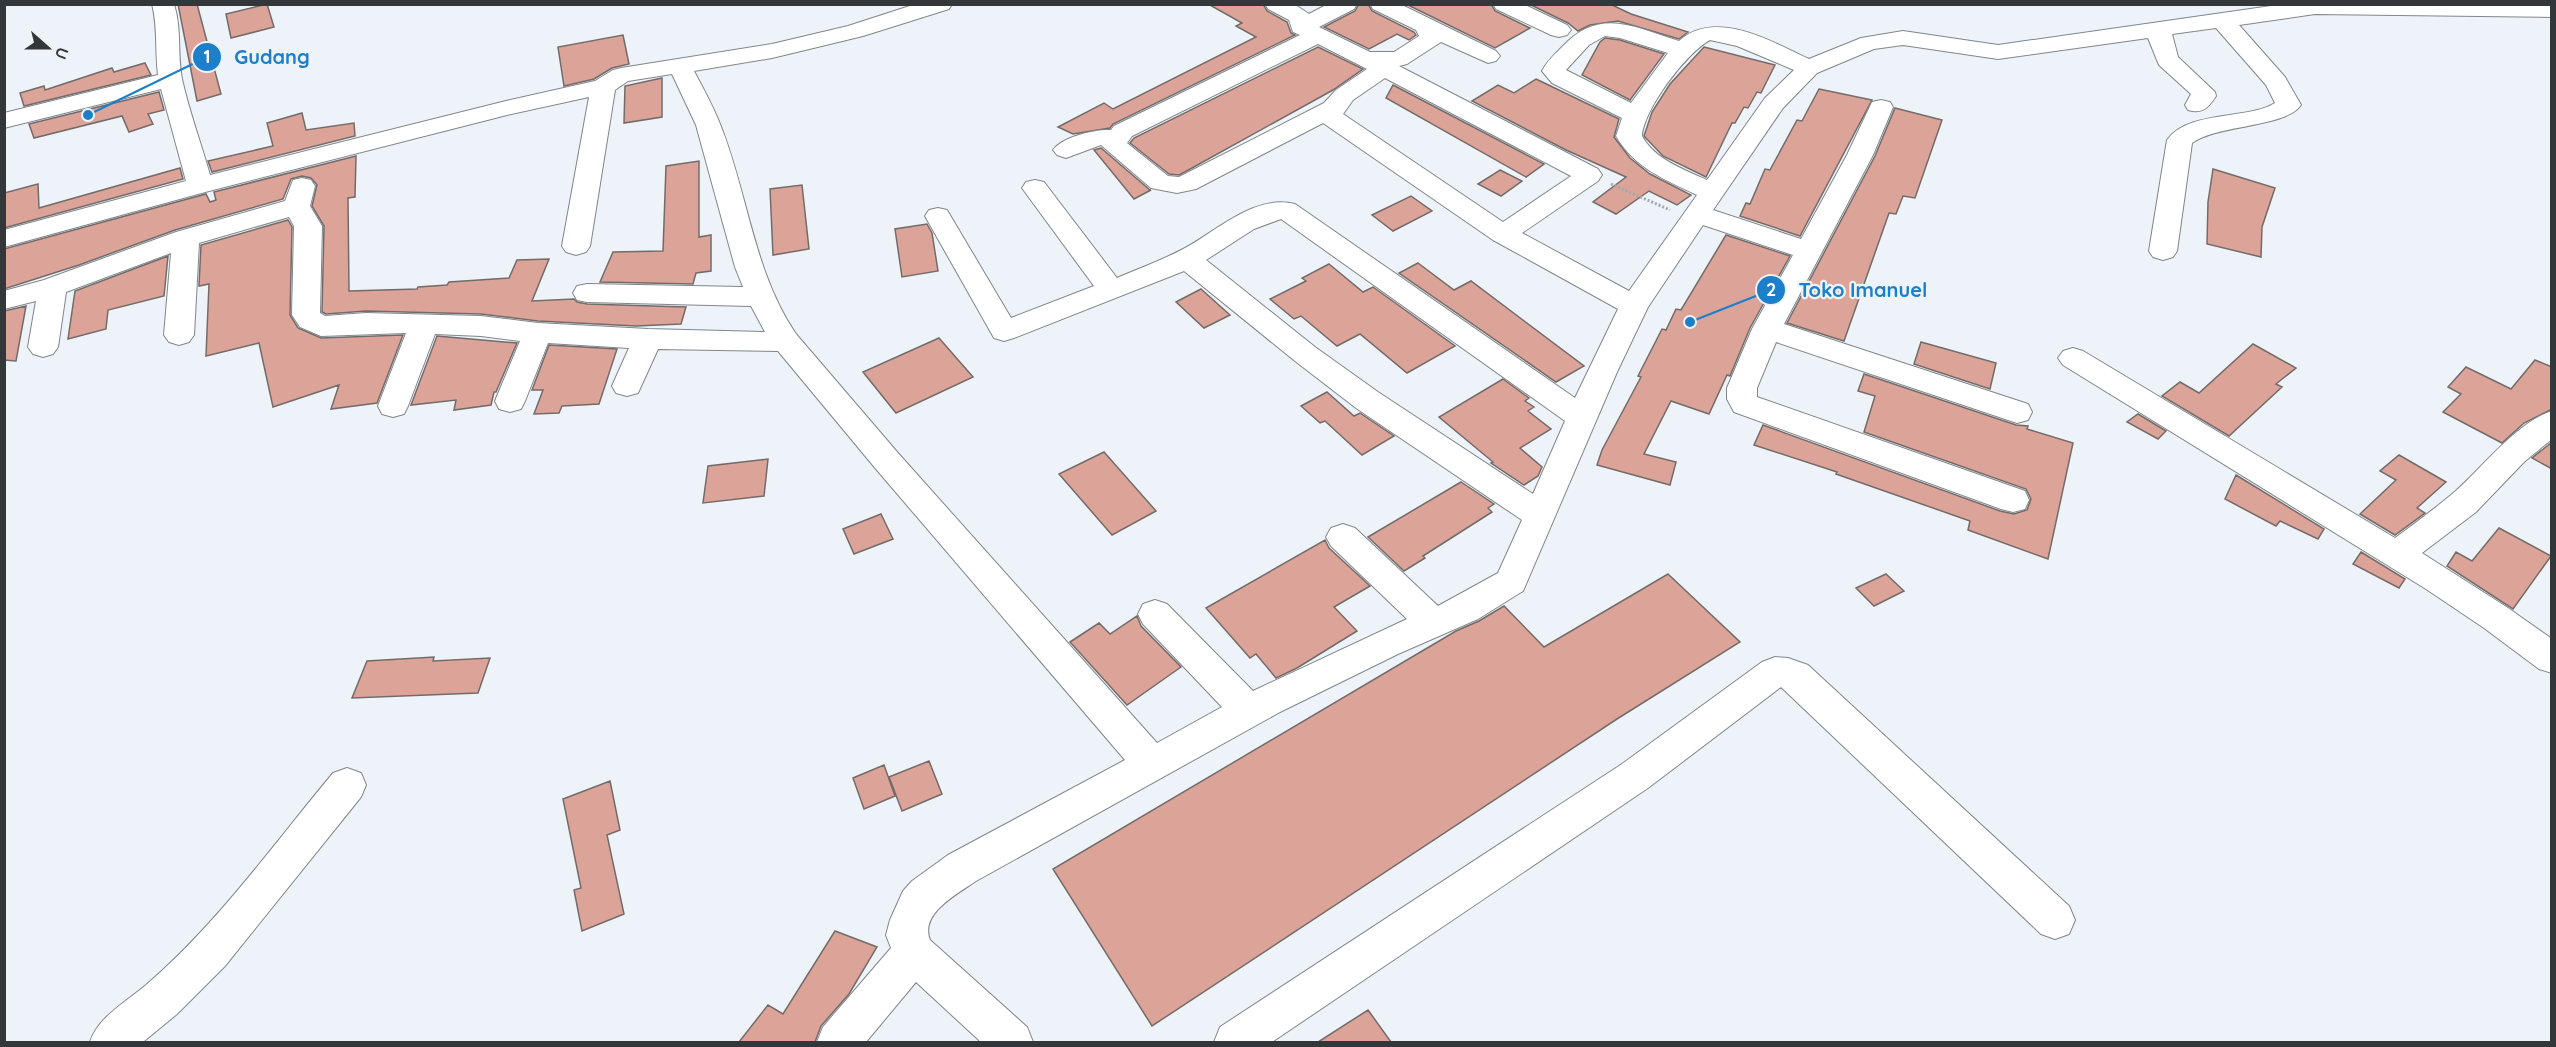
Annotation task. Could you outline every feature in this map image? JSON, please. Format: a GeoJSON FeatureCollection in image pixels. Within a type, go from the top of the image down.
{"type":"FeatureCollection","features":[{"type":"Feature","properties":{"kind":"street"},"geometry":{"type":"LineString","coordinates":[[163,4],[167,18],[166,46],[170,79],[200,185]]}},
{"type":"Feature","properties":{"kind":"street"},"geometry":{"type":"LineString","coordinates":[[4,239],[309,157],[603,87],[621,75],[772,51],[855,32],[941,4]]}},
{"type":"Feature","properties":{"kind":"street"},"geometry":{"type":"LineString","coordinates":[[1276,4],[1300,17],[1309,32],[1374,63],[1589,175],[1503,234]]}},
{"type":"Feature","properties":{"kind":"street"},"geometry":{"type":"LineString","coordinates":[[1331,109],[1187,183],[1177,185],[1161,182],[1113,144],[1123,132],[1309,32],[1346,4]]}},
{"type":"Feature","properties":{"kind":"street"},"geometry":{"type":"LineString","coordinates":[[1381,4],[1488,56]]}},
{"type":"Feature","properties":{"kind":"street"},"geometry":{"type":"LineString","coordinates":[[1504,4],[1559,30]]}},
{"type":"Feature","properties":{"kind":"street"},"geometry":{"type":"LineString","coordinates":[[2546,4],[2552,8]]}},
{"type":"Feature","properties":{"kind":"street"},"geometry":{"type":"LineString","coordinates":[[1012,1042],[914,953],[907,935],[917,904],[926,894],[963,868],[1249,711],[1466,609],[1511,582],[1582,418],[1634,306],[1774,103],[1809,68],[1828,58],[1869,43],[1903,38],[1998,52],[2314,6],[2552,8]]}},
{"type":"Feature","properties":{"kind":"street"},"geometry":{"type":"LineString","coordinates":[[2163,251],[2180,141],[2185,136],[2206,128],[2279,111],[2289,105],[2276,82],[2222,20]]}},
{"type":"Feature","properties":{"kind":"street"},"geometry":{"type":"LineString","coordinates":[[1426,26],[1432,38],[1399,58],[1374,63],[1338,99],[1330,115],[1335,121],[1503,234],[1634,306]]}},
{"type":"Feature","properties":{"kind":"street"},"geometry":{"type":"LineString","coordinates":[[1634,114],[1557,75],[1554,71],[1557,65],[1581,40],[1601,29],[1622,31],[1684,50]]}},
{"type":"Feature","properties":{"kind":"street"},"geometry":{"type":"LineString","coordinates":[[2160,29],[2160,40],[2168,60],[2203,92],[2204,96],[2197,105]]}},
{"type":"Feature","properties":{"kind":"street"},"geometry":{"type":"LineString","coordinates":[[1809,68],[1746,42],[1714,32],[1703,34],[1684,50],[1634,114],[1628,132],[1638,150],[1658,166],[1700,208],[1810,251]]}},
{"type":"Feature","properties":{"kind":"street"},"geometry":{"type":"LineString","coordinates":[[680,66],[708,125],[749,267],[769,316],[786,341],[887,461],[1152,764]]}},
{"type":"Feature","properties":{"kind":"street"},"geometry":{"type":"LineString","coordinates":[[4,121],[170,79]]}},
{"type":"Feature","properties":{"kind":"street"},"geometry":{"type":"LineString","coordinates":[[576,246],[603,87]]}},
{"type":"Feature","properties":{"kind":"street"},"geometry":{"type":"LineString","coordinates":[[1881,107],[1870,136],[1767,329],[1743,388],[1742,399],[1745,404],[1760,411],[2013,500]]}},
{"type":"Feature","properties":{"kind":"street"},"geometry":{"type":"LineString","coordinates":[[1066,150],[1099,137],[1116,138]]}},
{"type":"Feature","properties":{"kind":"street"},"geometry":{"type":"LineString","coordinates":[[309,157],[297,206],[308,226],[306,315],[314,337],[366,323],[481,326],[538,333],[648,339],[786,341]]}},
{"type":"Feature","properties":{"kind":"street"},"geometry":{"type":"LineString","coordinates":[[1035,188],[1111,290]]}},
{"type":"Feature","properties":{"kind":"street"},"geometry":{"type":"LineString","coordinates":[[4,300],[53,286],[186,238],[297,206]]}},
{"type":"Feature","properties":{"kind":"street"},"geometry":{"type":"LineString","coordinates":[[938,216],[1004,331],[1187,259],[1242,223],[1273,211],[1286,210],[1582,418]]}},
{"type":"Feature","properties":{"kind":"street"},"geometry":{"type":"LineString","coordinates":[[179,335],[186,238]]}},
{"type":"Feature","properties":{"kind":"street"},"geometry":{"type":"LineString","coordinates":[[1187,259],[1305,354],[1367,400],[1539,515]]}},
{"type":"Feature","properties":{"kind":"street"},"geometry":{"type":"LineString","coordinates":[[44,347],[53,286]]}},
{"type":"Feature","properties":{"kind":"street"},"geometry":{"type":"LineString","coordinates":[[587,293],[761,297]]}},
{"type":"Feature","properties":{"kind":"street"},"geometry":{"type":"LineString","coordinates":[[393,406],[424,324]]}},
{"type":"Feature","properties":{"kind":"street"},"geometry":{"type":"LineString","coordinates":[[1767,329],[2017,412]]}},
{"type":"Feature","properties":{"kind":"street"},"geometry":{"type":"LineString","coordinates":[[510,401],[538,333]]}},
{"type":"Feature","properties":{"kind":"street"},"geometry":{"type":"LineString","coordinates":[[627,386],[648,339]]}},
{"type":"Feature","properties":{"kind":"street"},"geometry":{"type":"LineString","coordinates":[[2073,358],[2200,438],[2396,555],[2521,635],[2552,659]]}},
{"type":"Feature","properties":{"kind":"street"},"geometry":{"type":"LineString","coordinates":[[2396,555],[2464,503],[2514,453],[2551,424]]}},
{"type":"Feature","properties":{"kind":"street"},"geometry":{"type":"LineString","coordinates":[[1343,537],[1433,623]]}},
{"type":"Feature","properties":{"kind":"street"},"geometry":{"type":"LineString","coordinates":[[1155,614],[1249,711]]}},
{"type":"Feature","properties":{"kind":"street"},"geometry":{"type":"LineString","coordinates":[[1235,1042],[1635,776],[1776,672],[1795,676],[2055,920]]}},
{"type":"Feature","properties":{"kind":"street"},"geometry":{"type":"LineString","coordinates":[[111,1042],[162,999],[210,952],[347,785]]}},
{"type":"Feature","properties":{"kind":"street"},"geometry":{"type":"LineString","coordinates":[[838,1042],[914,953]]}},
{"type":"Feature","properties":{"kind":"path"},"geometry":{"type":"LineString","coordinates":[[1589,175],[1700,208]]}},
{"type":"Feature","properties":{"kind":"building"},"geometry":{"type":"Polygon","coordinates":[[[178,4],[197,4],[221,94],[197,101],[178,4]]]}},
{"type":"Feature","properties":{"kind":"building"},"geometry":{"type":"Polygon","coordinates":[[[267,4],[274,27],[231,38],[226,14],[267,4]]]}},
{"type":"Feature","properties":{"kind":"building"},"geometry":{"type":"Polygon","coordinates":[[[1208,4],[1263,4],[1267,11],[1287,22],[1291,33],[1295,35],[1113,124],[1110,128],[1073,134],[1058,127],[1104,103],[1113,109],[1256,37],[1236,26],[1242,23],[1208,4]]]}},
{"type":"Feature","properties":{"kind":"building"},"geometry":{"type":"Polygon","coordinates":[[[1359,4],[1368,4],[1372,11],[1416,35],[1409,40],[1397,34],[1369,49],[1324,27],[1355,11],[1359,4]]]}},
{"type":"Feature","properties":{"kind":"building"},"geometry":{"type":"Polygon","coordinates":[[[1406,4],[1491,4],[1495,11],[1530,28],[1495,48],[1406,4]]]}},
{"type":"Feature","properties":{"kind":"building"},"geometry":{"type":"Polygon","coordinates":[[[1529,4],[1610,4],[1631,14],[1688,32],[1679,39],[1618,21],[1590,25],[1578,31],[1568,23],[1529,4]]]}},
{"type":"Feature","properties":{"kind":"building"},"geometry":{"type":"Polygon","coordinates":[[[623,35],[629,64],[612,68],[594,79],[564,86],[558,47],[623,35]]]}},
{"type":"Feature","properties":{"kind":"building"},"geometry":{"type":"Polygon","coordinates":[[[1605,38],[1620,40],[1664,54],[1630,100],[1582,75],[1600,42],[1605,38]]]}},
{"type":"Feature","properties":{"kind":"building"},"geometry":{"type":"Polygon","coordinates":[[[1318,47],[1363,69],[1333,90],[1179,175],[1169,174],[1130,143],[1134,138],[1318,47]]]}},
{"type":"Feature","properties":{"kind":"building"},"geometry":{"type":"Polygon","coordinates":[[[1704,47],[1775,65],[1761,93],[1757,92],[1748,108],[1744,107],[1735,123],[1732,123],[1706,177],[1663,156],[1644,136],[1652,112],[1670,84],[1704,47]]]}},
{"type":"Feature","properties":{"kind":"building"},"geometry":{"type":"Polygon","coordinates":[[[145,63],[151,75],[24,106],[20,93],[44,86],[45,90],[112,68],[114,72],[145,63]]]}},
{"type":"Feature","properties":{"kind":"building"},"geometry":{"type":"Polygon","coordinates":[[[662,78],[662,117],[624,123],[625,86],[662,78]]]}},
{"type":"Feature","properties":{"kind":"building"},"geometry":{"type":"Polygon","coordinates":[[[1536,79],[1619,119],[1614,137],[1630,158],[1650,174],[1691,195],[1677,205],[1649,191],[1616,214],[1593,202],[1626,177],[1566,150],[1472,101],[1498,85],[1514,93],[1536,79]]]}},
{"type":"Feature","properties":{"kind":"building"},"geometry":{"type":"Polygon","coordinates":[[[1393,85],[1544,164],[1526,177],[1386,98],[1393,85]]]}},
{"type":"Feature","properties":{"kind":"building"},"geometry":{"type":"Polygon","coordinates":[[[1819,89],[1872,100],[1800,236],[1740,216],[1746,203],[1750,204],[1765,169],[1770,170],[1797,120],[1802,121],[1819,89]]]}},
{"type":"Feature","properties":{"kind":"building"},"geometry":{"type":"Polygon","coordinates":[[[159,92],[164,110],[148,114],[153,124],[129,132],[122,116],[34,138],[29,124],[159,92]]]}},
{"type":"Feature","properties":{"kind":"building"},"geometry":{"type":"Polygon","coordinates":[[[1895,108],[1942,120],[1915,198],[1903,196],[1896,214],[1889,213],[1844,341],[1787,323],[1875,156],[1895,108]]]}},
{"type":"Feature","properties":{"kind":"building"},"geometry":{"type":"Polygon","coordinates":[[[302,113],[306,130],[354,123],[355,136],[212,172],[208,161],[273,146],[267,123],[302,113]]]}},
{"type":"Feature","properties":{"kind":"building"},"geometry":{"type":"Polygon","coordinates":[[[1101,148],[1151,190],[1134,199],[1094,150],[1101,148]]]}},
{"type":"Feature","properties":{"kind":"building"},"geometry":{"type":"Polygon","coordinates":[[[356,156],[355,197],[348,198],[349,291],[417,289],[418,287],[447,285],[449,282],[509,278],[517,260],[549,259],[532,301],[574,299],[587,304],[686,307],[681,324],[636,326],[538,321],[481,314],[366,311],[326,314],[322,312],[324,226],[312,206],[317,185],[311,178],[302,176],[291,179],[283,199],[175,230],[4,289],[4,249],[206,194],[210,202],[216,200],[214,192],[356,156]]]}},
{"type":"Feature","properties":{"kind":"building"},"geometry":{"type":"Polygon","coordinates":[[[699,161],[699,237],[711,235],[711,271],[696,273],[693,284],[600,282],[613,252],[663,251],[666,166],[699,161]]]}},
{"type":"Feature","properties":{"kind":"building"},"geometry":{"type":"Polygon","coordinates":[[[180,168],[183,179],[4,228],[4,193],[38,184],[39,208],[180,168]]]}},
{"type":"Feature","properties":{"kind":"building"},"geometry":{"type":"Polygon","coordinates":[[[2213,169],[2275,188],[2262,227],[2261,257],[2207,244],[2208,202],[2213,169]]]}},
{"type":"Feature","properties":{"kind":"building"},"geometry":{"type":"Polygon","coordinates":[[[1500,170],[1522,181],[1501,196],[1478,184],[1500,170]]]}},
{"type":"Feature","properties":{"kind":"building"},"geometry":{"type":"Polygon","coordinates":[[[802,185],[809,249],[773,255],[770,189],[802,185]]]}},
{"type":"Feature","properties":{"kind":"building"},"geometry":{"type":"Polygon","coordinates":[[[1411,196],[1432,211],[1393,231],[1372,215],[1411,196]]]}},
{"type":"Feature","properties":{"kind":"building"},"geometry":{"type":"Polygon","coordinates":[[[288,220],[292,227],[290,315],[298,328],[321,338],[403,335],[377,403],[331,409],[339,385],[273,407],[259,343],[206,356],[209,284],[199,286],[201,245],[288,220]]]}},
{"type":"Feature","properties":{"kind":"building"},"geometry":{"type":"Polygon","coordinates":[[[927,224],[932,233],[938,271],[902,277],[895,229],[927,224]]]}},
{"type":"Feature","properties":{"kind":"building"},"geometry":{"type":"Polygon","coordinates":[[[1726,235],[1790,256],[1750,328],[1730,376],[1727,375],[1709,414],[1671,401],[1644,454],[1676,462],[1670,485],[1597,465],[1602,450],[1641,377],[1638,376],[1662,329],[1666,330],[1676,309],[1681,310],[1726,235]]]}},
{"type":"Feature","properties":{"kind":"building"},"geometry":{"type":"Polygon","coordinates":[[[168,256],[164,296],[108,310],[106,329],[68,339],[75,291],[168,256]]]}},
{"type":"Feature","properties":{"kind":"building"},"geometry":{"type":"Polygon","coordinates":[[[1418,263],[1454,290],[1471,281],[1584,366],[1556,382],[1399,273],[1418,263]]]}},
{"type":"Feature","properties":{"kind":"building"},"geometry":{"type":"Polygon","coordinates":[[[1329,264],[1363,292],[1373,287],[1455,346],[1407,373],[1360,334],[1337,346],[1301,316],[1294,319],[1270,299],[1306,281],[1302,278],[1329,264]]]}},
{"type":"Feature","properties":{"kind":"building"},"geometry":{"type":"Polygon","coordinates":[[[1201,289],[1230,315],[1204,328],[1176,302],[1201,289]]]}},
{"type":"Feature","properties":{"kind":"building"},"geometry":{"type":"Polygon","coordinates":[[[26,306],[16,361],[4,360],[4,311],[26,306]]]}},
{"type":"Feature","properties":{"kind":"building"},"geometry":{"type":"Polygon","coordinates":[[[437,336],[517,343],[496,392],[494,392],[491,405],[454,410],[456,400],[411,405],[437,336]]]}},
{"type":"Feature","properties":{"kind":"building"},"geometry":{"type":"Polygon","coordinates":[[[939,338],[973,377],[896,413],[863,372],[939,338]]]}},
{"type":"Feature","properties":{"kind":"building"},"geometry":{"type":"Polygon","coordinates":[[[1921,342],[1996,363],[1990,389],[1914,364],[1921,342]]]}},
{"type":"Feature","properties":{"kind":"building"},"geometry":{"type":"Polygon","coordinates":[[[2253,344],[2296,368],[2276,384],[2282,387],[2229,436],[2162,396],[2180,382],[2199,393],[2253,344]]]}},
{"type":"Feature","properties":{"kind":"building"},"geometry":{"type":"Polygon","coordinates":[[[549,345],[617,349],[599,404],[562,406],[559,413],[534,414],[543,390],[532,390],[549,345]]]}},
{"type":"Feature","properties":{"kind":"building"},"geometry":{"type":"Polygon","coordinates":[[[2535,360],[2552,367],[2552,409],[2524,423],[2502,443],[2443,412],[2461,394],[2448,387],[2466,367],[2511,389],[2535,360]]]}},
{"type":"Feature","properties":{"kind":"building"},"geometry":{"type":"Polygon","coordinates":[[[1864,374],[2016,425],[2028,426],[2027,429],[2073,443],[2048,559],[1968,530],[1970,521],[1836,474],[1837,472],[1754,445],[1763,425],[2000,511],[2014,514],[2027,510],[2031,499],[2026,489],[1864,432],[1875,396],[1858,391],[1864,374]]]}},
{"type":"Feature","properties":{"kind":"building"},"geometry":{"type":"Polygon","coordinates":[[[1503,379],[1529,398],[1525,401],[1534,407],[1528,411],[1551,429],[1520,448],[1542,467],[1538,476],[1524,485],[1491,463],[1493,462],[1439,417],[1503,379]]]}},
{"type":"Feature","properties":{"kind":"building"},"geometry":{"type":"Polygon","coordinates":[[[1327,392],[1354,416],[1360,413],[1394,436],[1362,455],[1325,421],[1320,423],[1301,406],[1327,392]]]}},
{"type":"Feature","properties":{"kind":"building"},"geometry":{"type":"Polygon","coordinates":[[[2138,414],[2166,431],[2158,439],[2127,422],[2138,414]]]}},
{"type":"Feature","properties":{"kind":"building"},"geometry":{"type":"Polygon","coordinates":[[[2552,442],[2552,469],[2532,458],[2552,442]]]}},
{"type":"Feature","properties":{"kind":"building"},"geometry":{"type":"Polygon","coordinates":[[[1104,452],[1156,511],[1112,535],[1059,474],[1104,452]]]}},
{"type":"Feature","properties":{"kind":"building"},"geometry":{"type":"Polygon","coordinates":[[[2399,455],[2446,482],[2417,508],[2425,513],[2395,535],[2360,514],[2396,480],[2380,471],[2399,455]]]}},
{"type":"Feature","properties":{"kind":"building"},"geometry":{"type":"Polygon","coordinates":[[[768,459],[764,496],[703,503],[708,466],[768,459]]]}},
{"type":"Feature","properties":{"kind":"building"},"geometry":{"type":"Polygon","coordinates":[[[2236,475],[2324,529],[2318,539],[2280,521],[2276,526],[2225,499],[2236,475]]]}},
{"type":"Feature","properties":{"kind":"building"},"geometry":{"type":"Polygon","coordinates":[[[1461,482],[1494,504],[1488,508],[1492,512],[1423,556],[1425,558],[1404,571],[1368,537],[1461,482]]]}},
{"type":"Feature","properties":{"kind":"building"},"geometry":{"type":"Polygon","coordinates":[[[881,514],[893,539],[854,554],[843,529],[881,514]]]}},
{"type":"Feature","properties":{"kind":"building"},"geometry":{"type":"Polygon","coordinates":[[[2499,528],[2551,556],[2513,609],[2447,566],[2456,552],[2472,561],[2499,528]]]}},
{"type":"Feature","properties":{"kind":"building"},"geometry":{"type":"Polygon","coordinates":[[[1325,540],[1329,548],[1370,586],[1334,607],[1357,631],[1297,668],[1276,678],[1256,654],[1250,658],[1206,608],[1325,540]]]}},
{"type":"Feature","properties":{"kind":"building"},"geometry":{"type":"Polygon","coordinates":[[[2361,552],[2405,579],[2399,588],[2353,564],[2361,552]]]}},
{"type":"Feature","properties":{"kind":"building"},"geometry":{"type":"Polygon","coordinates":[[[1668,574],[1740,642],[1617,719],[1152,1026],[1053,869],[1456,631],[1504,606],[1544,647],[1668,574]]]}},
{"type":"Feature","properties":{"kind":"building"},"geometry":{"type":"Polygon","coordinates":[[[1886,574],[1904,591],[1874,606],[1856,588],[1886,574]]]}},
{"type":"Feature","properties":{"kind":"building"},"geometry":{"type":"Polygon","coordinates":[[[1137,616],[1141,626],[1181,667],[1127,705],[1070,642],[1099,623],[1110,634],[1137,616]]]}},
{"type":"Feature","properties":{"kind":"building"},"geometry":{"type":"Polygon","coordinates":[[[434,657],[433,661],[490,658],[478,693],[352,698],[367,661],[434,657]]]}},
{"type":"Feature","properties":{"kind":"building"},"geometry":{"type":"Polygon","coordinates":[[[929,761],[942,794],[902,811],[889,777],[929,761]]]}},
{"type":"Feature","properties":{"kind":"building"},"geometry":{"type":"Polygon","coordinates":[[[884,765],[895,796],[864,809],[853,778],[884,765]]]}},
{"type":"Feature","properties":{"kind":"building"},"geometry":{"type":"Polygon","coordinates":[[[610,781],[620,830],[607,835],[624,914],[582,931],[574,890],[581,888],[563,799],[610,781]]]}},
{"type":"Feature","properties":{"kind":"building"},"geometry":{"type":"Polygon","coordinates":[[[835,931],[877,947],[849,994],[821,1026],[815,1042],[739,1042],[768,1005],[783,1014],[835,931]]]}},
{"type":"Feature","properties":{"kind":"building"},"geometry":{"type":"Polygon","coordinates":[[[1368,1010],[1391,1042],[1318,1042],[1368,1010]]]}},
{"type":"Feature","properties":{"kind":"place","name":"Gudang"},"geometry":{"type":"Point","coordinates":[88,115]}},
{"type":"Feature","properties":{"kind":"place","name":"Toko Imanuel"},"geometry":{"type":"Point","coordinates":[1690,322]}}]}
